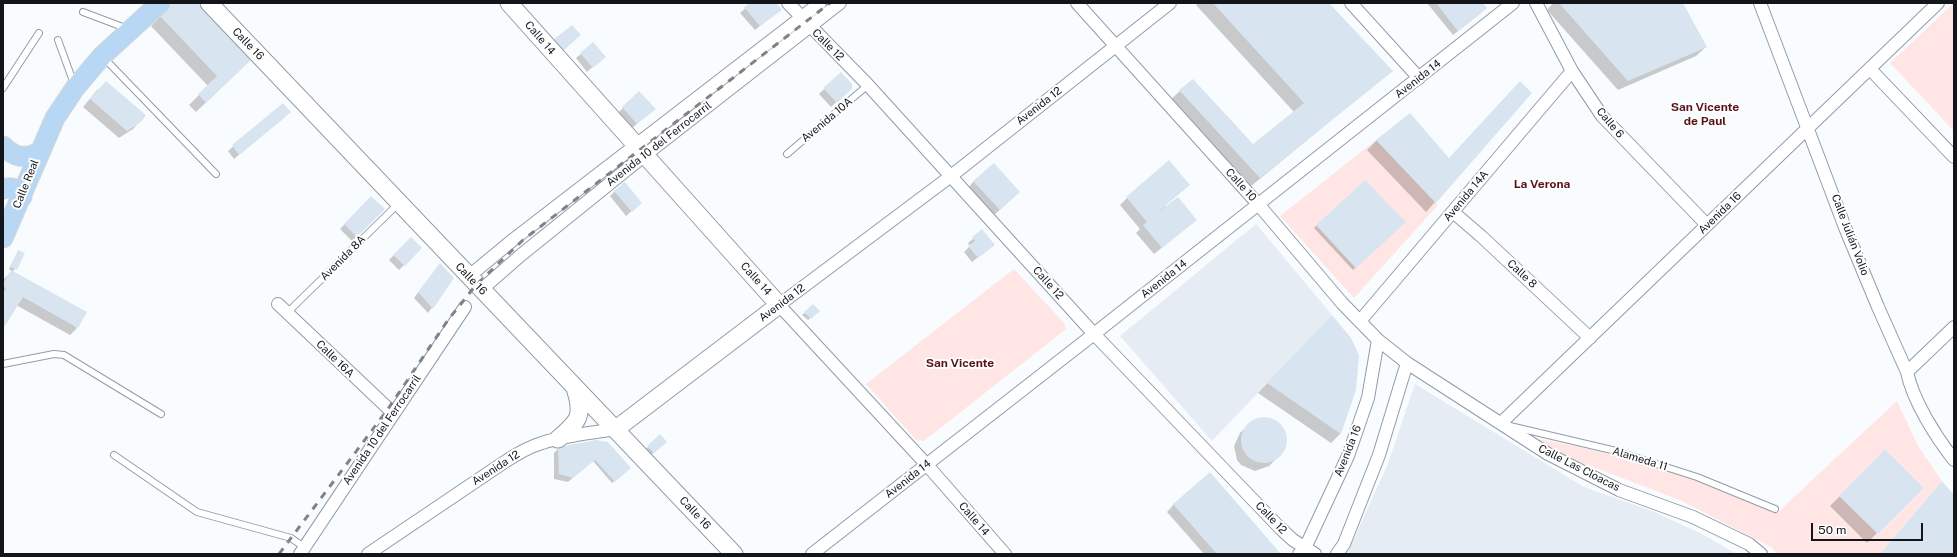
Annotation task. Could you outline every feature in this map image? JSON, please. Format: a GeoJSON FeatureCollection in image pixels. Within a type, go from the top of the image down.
{"type":"FeatureCollection","features":[{"type":"Feature","properties":{"kind":"main road","name":"Calle Real"},"geometry":{"type":"LineString","coordinates":[[3,238],[55,118],[75,88],[102,56],[129,29],[160,3]]}},
{"type":"Feature","properties":{"kind":"main road","name":"Calle 16"},"geometry":{"type":"LineString","coordinates":[[208,3],[734,554]]}},
{"type":"Feature","properties":{"kind":"main road","name":"Calle 14"},"geometry":{"type":"LineString","coordinates":[[509,3],[779,306]]}},
{"type":"Feature","properties":{"kind":"main road"},"geometry":{"type":"LineString","coordinates":[[3,146],[10,152],[20,157],[30,157],[39,152]]}},
{"type":"Feature","properties":{"kind":"main road"},"geometry":{"type":"LineString","coordinates":[[3,189],[12,188],[19,192],[22,197]]}},
{"type":"Feature","properties":{"kind":"main road","name":"Avenida 12"},"geometry":{"type":"LineString","coordinates":[[616,429],[779,306]]}},
{"type":"Feature","properties":{"kind":"main road"},"geometry":{"type":"LineString","coordinates":[[558,439],[572,427],[580,412],[580,404],[575,388]]}},
{"type":"Feature","properties":{"kind":"street","name":"Calle 12"},"geometry":{"type":"LineString","coordinates":[[788,3],[868,85],[1094,334],[1280,528],[1306,552]]}},
{"type":"Feature","properties":{"kind":"street","name":"Avenida 10 del Ferrocarril"},"geometry":{"type":"LineString","coordinates":[[805,21],[820,3]]}},
{"type":"Feature","properties":{"kind":"street","name":"Avenida 10 del Ferrocarril"},"geometry":{"type":"LineString","coordinates":[[468,277],[514,239],[640,150],[805,21],[840,3]]}},
{"type":"Feature","properties":{"kind":"street","name":"Calle 10"},"geometry":{"type":"LineString","coordinates":[[1077,3],[1117,45],[1258,204],[1342,302],[1378,340],[1407,363]]}},
{"type":"Feature","properties":{"kind":"street","name":"Avenida 12"},"geometry":{"type":"LineString","coordinates":[[779,306],[951,176],[1170,3]]}},
{"type":"Feature","properties":{"kind":"street"},"geometry":{"type":"LineString","coordinates":[[1351,3],[1419,78]]}},
{"type":"Feature","properties":{"kind":"street","name":"Avenida 14"},"geometry":{"type":"LineString","coordinates":[[812,554],[1094,334],[1513,3]]}},
{"type":"Feature","properties":{"kind":"street","name":"Calle 6"},"geometry":{"type":"LineString","coordinates":[[1536,3],[1572,71],[1602,116],[1707,225]]}},
{"type":"Feature","properties":{"kind":"street","name":"Calle Julián Volio"},"geometry":{"type":"LineString","coordinates":[[1760,3],[1878,307],[1907,372],[1909,381],[1927,419],[1954,460]]}},
{"type":"Feature","properties":{"kind":"street","name":"Avenida 16"},"geometry":{"type":"LineString","coordinates":[[1501,423],[1938,3]]}},
{"type":"Feature","properties":{"kind":"street"},"geometry":{"type":"LineString","coordinates":[[1870,69],[1954,157]]}},
{"type":"Feature","properties":{"kind":"street","name":"Avenida 14A"},"geometry":{"type":"LineString","coordinates":[[1360,321],[1572,71]]}},
{"type":"Feature","properties":{"kind":"street","name":"Avenida 10 del Ferrocarril"},"geometry":{"type":"LineString","coordinates":[[481,290],[640,150]]}},
{"type":"Feature","properties":{"kind":"street","name":"Calle 8"},"geometry":{"type":"LineString","coordinates":[[1453,212],[1482,237],[1590,338]]}},
{"type":"Feature","properties":{"kind":"street","name":"Calle 16A"},"geometry":{"type":"LineString","coordinates":[[278,304],[393,413]]}},
{"type":"Feature","properties":{"kind":"street","name":"Calle 14"},"geometry":{"type":"LineString","coordinates":[[779,306],[927,465],[1005,554]]}},
{"type":"Feature","properties":{"kind":"street","name":"Avenida 10 del Ferrocarril"},"geometry":{"type":"LineString","coordinates":[[302,551],[465,307]]}},
{"type":"Feature","properties":{"kind":"street"},"geometry":{"type":"LineString","coordinates":[[1907,372],[1954,327]]}},
{"type":"Feature","properties":{"kind":"street","name":"Avenida 16"},"geometry":{"type":"LineString","coordinates":[[1306,552],[1348,456],[1368,398],[1378,340]]}},
{"type":"Feature","properties":{"kind":"street"},"geometry":{"type":"LineString","coordinates":[[1337,554],[1344,544],[1379,455],[1407,363]]}},
{"type":"Feature","properties":{"kind":"street","name":"Calle Las Cloacas"},"geometry":{"type":"LineString","coordinates":[[1407,363],[1548,454],[1619,490],[1693,518],[1749,544],[1761,554]]}},
{"type":"Feature","properties":{"kind":"street","name":"Avenida 12"},"geometry":{"type":"LineString","coordinates":[[368,554],[524,450],[558,439],[616,429]]}},
{"type":"Feature","properties":{"kind":"lane"},"geometry":{"type":"LineString","coordinates":[[83,12],[129,29]]}},
{"type":"Feature","properties":{"kind":"lane"},"geometry":{"type":"LineString","coordinates":[[3,88],[39,33]]}},
{"type":"Feature","properties":{"kind":"lane"},"geometry":{"type":"LineString","coordinates":[[58,40],[75,88]]}},
{"type":"Feature","properties":{"kind":"lane"},"geometry":{"type":"LineString","coordinates":[[102,56],[216,174]]}},
{"type":"Feature","properties":{"kind":"lane","name":"Avenida 10A"},"geometry":{"type":"LineString","coordinates":[[787,154],[868,85]]}},
{"type":"Feature","properties":{"kind":"lane","name":"Avenida 8A"},"geometry":{"type":"LineString","coordinates":[[287,313],[399,203]]}},
{"type":"Feature","properties":{"kind":"lane"},"geometry":{"type":"LineString","coordinates":[[3,364],[54,354],[64,355],[161,414]]}},
{"type":"Feature","properties":{"kind":"lane","name":"Alameda 11"},"geometry":{"type":"LineString","coordinates":[[1501,423],[1616,451],[1697,477],[1775,509]]}},
{"type":"Feature","properties":{"kind":"lane"},"geometry":{"type":"LineString","coordinates":[[114,455],[197,512],[291,538],[302,551]]}},
{"type":"Feature","properties":{"kind":"shaded area"},"geometry":{"type":"Polygon","coordinates":[[[1954,3],[1954,131],[1890,63],[1954,3]]]}},
{"type":"Feature","properties":{"kind":"shaded area"},"geometry":{"type":"Polygon","coordinates":[[[1376,140],[1438,205],[1354,298],[1280,216],[1376,140]],[[1365,180],[1316,225],[1355,268],[1405,222],[1365,180]]]}},
{"type":"Feature","properties":{"kind":"shaded area"},"geometry":{"type":"Polygon","coordinates":[[[1256,224],[1332,315],[1212,441],[1120,336],[1256,224]]]}},
{"type":"Feature","properties":{"kind":"shaded area"},"geometry":{"type":"Polygon","coordinates":[[[1014,269],[1064,323],[1066,329],[924,441],[916,440],[866,384],[1014,269]]]}},
{"type":"Feature","properties":{"kind":"shaded area"},"geometry":{"type":"Polygon","coordinates":[[[1415,384],[1584,487],[1652,511],[1702,534],[1737,554],[1347,554],[1387,466],[1415,384]]]}},
{"type":"Feature","properties":{"kind":"shaded area"},"geometry":{"type":"Polygon","coordinates":[[[1897,401],[1918,446],[1942,481],[1880,554],[1777,554],[1771,547],[1680,500],[1577,461],[1532,438],[1595,450],[1677,473],[1718,487],[1777,513],[1897,401]],[[1885,449],[1839,496],[1878,534],[1924,488],[1885,449]]]}},
{"type":"Feature","properties":{"kind":"building"},"geometry":{"type":"Polygon","coordinates":[[[173,3],[200,3],[253,58],[206,103],[198,94],[217,76],[159,15],[173,3]]]}},
{"type":"Feature","properties":{"kind":"building"},"geometry":{"type":"Polygon","coordinates":[[[750,3],[776,3],[782,10],[760,26],[744,7],[750,3]]]}},
{"type":"Feature","properties":{"kind":"building"},"geometry":{"type":"Polygon","coordinates":[[[1213,3],[1329,3],[1393,71],[1260,178],[1179,90],[1193,79],[1253,144],[1304,103],[1213,3]]]}},
{"type":"Feature","properties":{"kind":"building"},"geometry":{"type":"Polygon","coordinates":[[[1436,3],[1483,3],[1487,8],[1458,31],[1436,3]]]}},
{"type":"Feature","properties":{"kind":"building"},"geometry":{"type":"Polygon","coordinates":[[[1559,3],[1683,3],[1707,47],[1628,81],[1559,3]]]}},
{"type":"Feature","properties":{"kind":"building"},"geometry":{"type":"Polygon","coordinates":[[[572,25],[581,35],[563,51],[553,40],[572,25]]]}},
{"type":"Feature","properties":{"kind":"building"},"geometry":{"type":"Polygon","coordinates":[[[593,42],[606,57],[593,68],[580,53],[593,42]]]}},
{"type":"Feature","properties":{"kind":"building"},"geometry":{"type":"Polygon","coordinates":[[[841,72],[852,84],[852,89],[837,103],[823,88],[841,72]]]}},
{"type":"Feature","properties":{"kind":"building"},"geometry":{"type":"Polygon","coordinates":[[[106,81],[146,115],[141,122],[127,131],[90,99],[106,81]]]}},
{"type":"Feature","properties":{"kind":"building"},"geometry":{"type":"Polygon","coordinates":[[[1520,81],[1532,93],[1436,203],[1376,140],[1410,113],[1449,158],[1520,81]]]}},
{"type":"Feature","properties":{"kind":"building"},"geometry":{"type":"Polygon","coordinates":[[[639,91],[656,109],[637,124],[622,107],[639,91]]]}},
{"type":"Feature","properties":{"kind":"building"},"geometry":{"type":"Polygon","coordinates":[[[283,103],[291,112],[239,155],[232,145],[283,103]]]}},
{"type":"Feature","properties":{"kind":"building"},"geometry":{"type":"Polygon","coordinates":[[[1169,160],[1190,185],[1155,214],[1178,197],[1197,220],[1162,248],[1143,225],[1147,222],[1126,197],[1169,160]]]}},
{"type":"Feature","properties":{"kind":"building"},"geometry":{"type":"Polygon","coordinates":[[[994,163],[1020,192],[1000,210],[973,181],[994,163]]]}},
{"type":"Feature","properties":{"kind":"building"},"geometry":{"type":"Polygon","coordinates":[[[1365,180],[1406,222],[1356,268],[1316,225],[1365,180]]]}},
{"type":"Feature","properties":{"kind":"building"},"geometry":{"type":"Polygon","coordinates":[[[625,182],[642,203],[632,212],[614,191],[625,182]]]}},
{"type":"Feature","properties":{"kind":"building"},"geometry":{"type":"Polygon","coordinates":[[[371,196],[385,209],[357,237],[344,224],[371,196]]]}},
{"type":"Feature","properties":{"kind":"building"},"geometry":{"type":"Polygon","coordinates":[[[982,229],[995,245],[978,258],[968,246],[975,241],[972,237],[982,229]]]}},
{"type":"Feature","properties":{"kind":"building"},"geometry":{"type":"Polygon","coordinates":[[[411,237],[422,248],[405,266],[393,255],[411,237]]]}},
{"type":"Feature","properties":{"kind":"building"},"geometry":{"type":"Polygon","coordinates":[[[18,250],[25,253],[17,270],[10,267],[18,250]]]}},
{"type":"Feature","properties":{"kind":"building"},"geometry":{"type":"Polygon","coordinates":[[[440,263],[454,278],[433,309],[418,292],[440,263]]]}},
{"type":"Feature","properties":{"kind":"building"},"geometry":{"type":"Polygon","coordinates":[[[11,270],[87,312],[78,328],[23,297],[3,329],[3,294],[6,288],[3,287],[3,284],[11,270]]]}},
{"type":"Feature","properties":{"kind":"building"},"geometry":{"type":"Polygon","coordinates":[[[813,304],[820,311],[811,319],[804,312],[813,304]]]}},
{"type":"Feature","properties":{"kind":"building"},"geometry":{"type":"Polygon","coordinates":[[[1332,315],[1351,338],[1359,355],[1356,390],[1341,434],[1267,383],[1332,315]]]}},
{"type":"Feature","properties":{"kind":"building"},"geometry":{"type":"Polygon","coordinates":[[[1259,417],[1269,417],[1277,421],[1283,427],[1287,435],[1287,445],[1283,453],[1277,459],[1269,463],[1259,463],[1251,459],[1245,453],[1241,445],[1241,435],[1245,427],[1251,421],[1259,417]]]}},
{"type":"Feature","properties":{"kind":"building"},"geometry":{"type":"Polygon","coordinates":[[[660,434],[667,442],[654,453],[647,446],[660,434]]]}},
{"type":"Feature","properties":{"kind":"building"},"geometry":{"type":"Polygon","coordinates":[[[596,440],[608,442],[631,468],[615,482],[595,460],[573,478],[559,474],[558,447],[596,440]]]}},
{"type":"Feature","properties":{"kind":"building"},"geometry":{"type":"Polygon","coordinates":[[[1885,449],[1924,488],[1878,534],[1839,496],[1885,449]]]}},
{"type":"Feature","properties":{"kind":"building"},"geometry":{"type":"Polygon","coordinates":[[[1210,472],[1281,554],[1217,554],[1173,504],[1210,472]]]}},
{"type":"Feature","properties":{"kind":"building"},"geometry":{"type":"Polygon","coordinates":[[[1942,481],[1954,495],[1954,554],[1880,554],[1942,481]]]}},
{"type":"Feature","properties":{"kind":"railway"},"geometry":{"type":"LineString","coordinates":[[279,554],[388,409],[448,320],[476,285],[523,240],[830,3]]}},
{"type":"Feature","properties":{"kind":"district","name":"San Vicente de Paul"},"geometry":{"type":"Point","coordinates":[1705,114]}},
{"type":"Feature","properties":{"kind":"district","name":"La Verona"},"geometry":{"type":"Point","coordinates":[1542,184]}},
{"type":"Feature","properties":{"kind":"district","name":"San Vicente"},"geometry":{"type":"Point","coordinates":[960,363]}}]}
